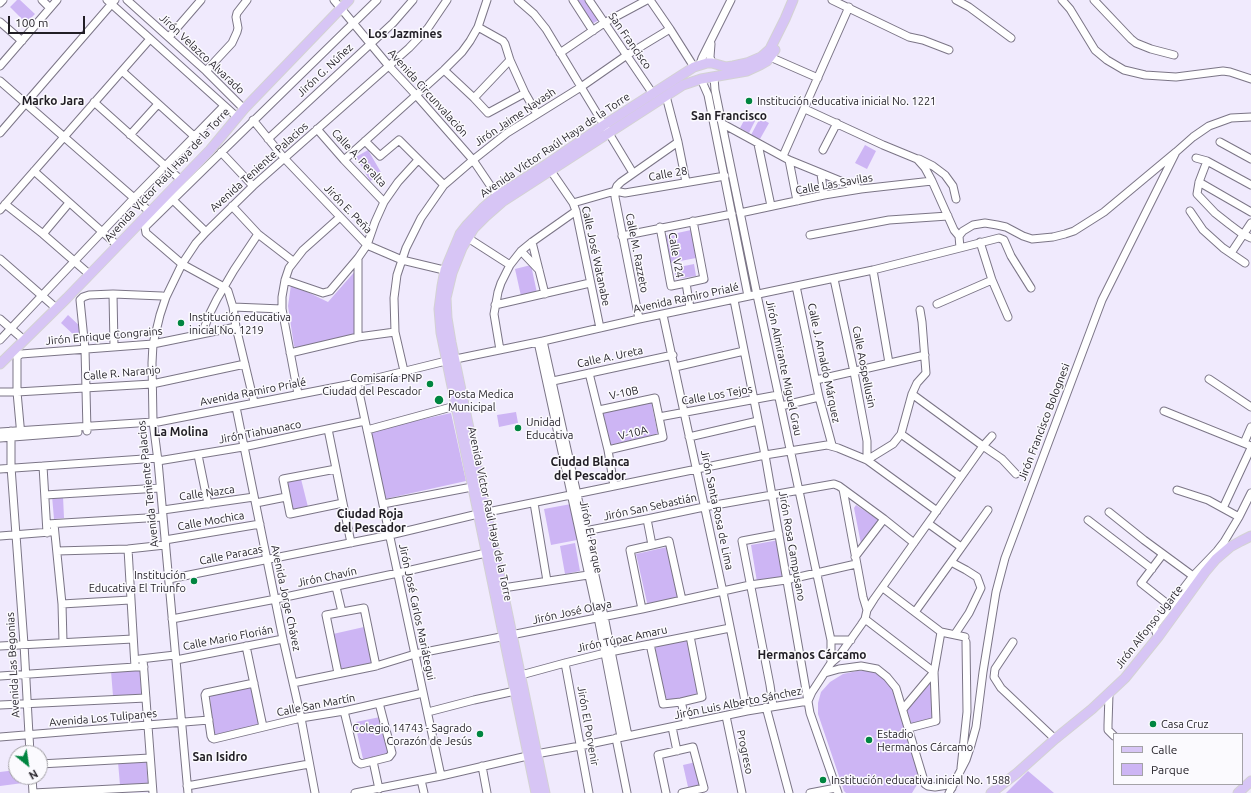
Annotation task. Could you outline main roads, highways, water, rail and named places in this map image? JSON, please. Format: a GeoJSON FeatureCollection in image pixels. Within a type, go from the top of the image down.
{"type":"FeatureCollection","features":[{"type":"Feature","properties":{"kind":"main road","name":"Avenida Víctor Raúl Haya de la Torre"},"geometry":{"type":"LineString","coordinates":[[0,364],[210,150],[244,109],[348,0]]}},
{"type":"Feature","properties":{"kind":"main road","name":"Avenida Víctor Raúl Haya de la Torre"},"geometry":{"type":"LineString","coordinates":[[449,271],[474,228],[500,199],[604,125],[697,65],[712,63],[726,67],[746,63],[761,57],[770,49],[793,0]]}},
{"type":"Feature","properties":{"kind":"main road","name":"Avenida Víctor Raúl Haya de la Torre"},"geometry":{"type":"LineString","coordinates":[[545,793],[532,755],[515,691],[486,553],[482,513],[472,487],[455,406],[446,298],[454,246],[467,225],[483,208],[551,171],[688,82],[747,71],[760,65],[770,57],[776,49],[799,0]]}},
{"type":"Feature","properties":{"kind":"main road"},"geometry":{"type":"LineString","coordinates":[[712,63],[716,71],[714,77]]}},
{"type":"Feature","properties":{"kind":"main road"},"geometry":{"type":"LineString","coordinates":[[697,65],[701,79]]}},
{"type":"Feature","properties":{"kind":"main road","name":"Avenida Víctor Raúl Haya de la Torre"},"geometry":{"type":"LineString","coordinates":[[450,360],[482,513],[503,588],[521,675],[536,793]]}},
{"type":"Feature","properties":{"kind":"main road","name":"Jirón Alfonso Ugarte"},"geometry":{"type":"LineString","coordinates":[[991,793],[1017,773],[1055,738],[1109,694],[1131,671],[1158,637],[1203,570],[1230,547],[1251,536]]}},
{"type":"Feature","properties":{"kind":"main road"},"geometry":{"type":"LineString","coordinates":[[1238,793],[1251,781]]}},
{"type":"Feature","properties":{"kind":"place","name":"Institución educativa inicial No. 1221"},"geometry":{"type":"Point","coordinates":[749,101]}},
{"type":"Feature","properties":{"kind":"place","name":"Institución educativa inicial No. 1219"},"geometry":{"type":"Point","coordinates":[181,323]}},
{"type":"Feature","properties":{"kind":"place","name":"Comisaría PNP Ciudad del Pescador"},"geometry":{"type":"Point","coordinates":[430,384]}},
{"type":"Feature","properties":{"kind":"place","name":"Posta Medica Municipal"},"geometry":{"type":"Point","coordinates":[439,400]}},
{"type":"Feature","properties":{"kind":"place","name":"Unidad Educativa"},"geometry":{"type":"Point","coordinates":[518,428]}},
{"type":"Feature","properties":{"kind":"place","name":"Institución Educativa El Triunfo"},"geometry":{"type":"Point","coordinates":[194,581]}},
{"type":"Feature","properties":{"kind":"place","name":"Casa Cruz"},"geometry":{"type":"Point","coordinates":[1153,724]}},
{"type":"Feature","properties":{"kind":"place","name":"Colegio 14743 - Sagrado Corazón de Jesús"},"geometry":{"type":"Point","coordinates":[480,734]}},
{"type":"Feature","properties":{"kind":"place","name":"Estadio Hermanos Cárcamo"},"geometry":{"type":"Point","coordinates":[869,740]}},
{"type":"Feature","properties":{"kind":"place","name":"Institución educativa inicial No. 1588"},"geometry":{"type":"Point","coordinates":[823,780]}},
{"type":"Feature","properties":{"kind":"district","name":"Los Jazmines"},"geometry":{"type":"Point","coordinates":[405,34]}},
{"type":"Feature","properties":{"kind":"district","name":"Marko Jara"},"geometry":{"type":"Point","coordinates":[53,101]}},
{"type":"Feature","properties":{"kind":"district","name":"San Francisco"},"geometry":{"type":"Point","coordinates":[729,116]}},
{"type":"Feature","properties":{"kind":"district","name":"La Molina"},"geometry":{"type":"Point","coordinates":[181,432]}},
{"type":"Feature","properties":{"kind":"district","name":"Ciudad Blanca del Pescador"},"geometry":{"type":"Point","coordinates":[590,469]}},
{"type":"Feature","properties":{"kind":"district","name":"Ciudad Roja del Pescador"},"geometry":{"type":"Point","coordinates":[370,521]}},
{"type":"Feature","properties":{"kind":"district","name":"Hermanos Cárcamo"},"geometry":{"type":"Point","coordinates":[812,655]}},
{"type":"Feature","properties":{"kind":"district","name":"San Isidro"},"geometry":{"type":"Point","coordinates":[220,757]}}]}
